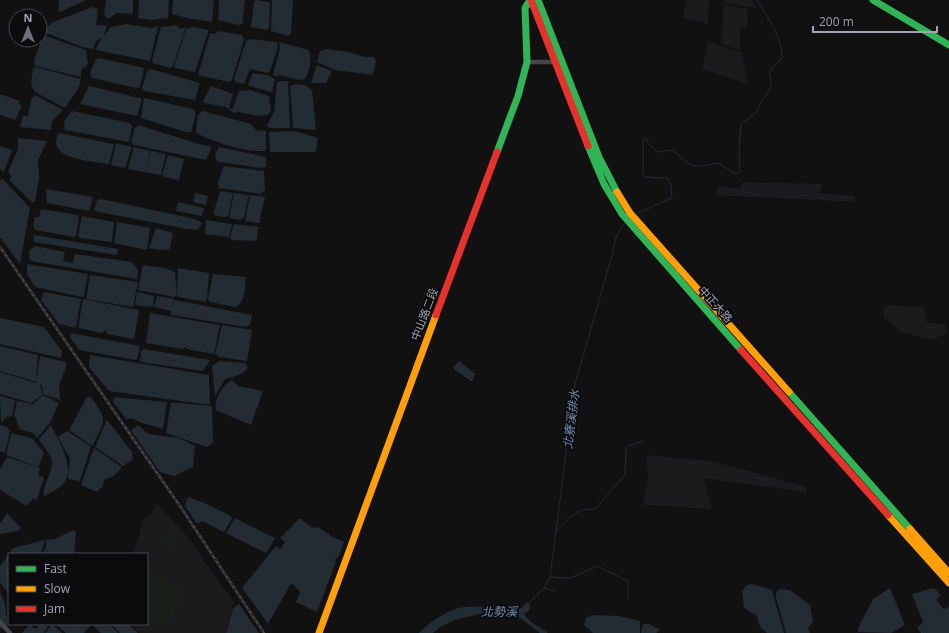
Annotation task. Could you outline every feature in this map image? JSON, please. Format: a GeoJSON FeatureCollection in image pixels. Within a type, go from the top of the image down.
{"type":"FeatureCollection","features":[{"type":"Feature","properties":{"kind":"main road","name":"中正大路"},"geometry":{"type":"LineString","coordinates":[[531,0],[595,163],[604,184],[622,214],[836,458],[874,494],[949,573]]}},
{"type":"Feature","properties":{"kind":"main road","name":"中山路二段"},"geometry":{"type":"LineString","coordinates":[[319,633],[389,439],[518,96],[528,62],[525,8],[531,0]]}},
{"type":"Feature","properties":{"kind":"main road","name":"中正大路"},"geometry":{"type":"LineString","coordinates":[[538,0],[599,157],[610,182],[622,202],[642,228],[874,494],[949,583]]}},
{"type":"Feature","properties":{"kind":"main road"},"geometry":{"type":"LineString","coordinates":[[873,0],[949,45]]}},
{"type":"Feature","properties":{"kind":"street"},"geometry":{"type":"LineString","coordinates":[[528,62],[556,62]]}},
{"type":"Feature","properties":{"kind":"street"},"geometry":{"type":"LineString","coordinates":[[0,622],[10,633]]}},
{"type":"Feature","properties":{"kind":"shaded area"},"geometry":{"type":"Polygon","coordinates":[[[687,0],[709,0],[708,24],[682,18],[687,0]]]}},
{"type":"Feature","properties":{"kind":"shaded area"},"geometry":{"type":"Polygon","coordinates":[[[725,0],[752,0],[757,8],[726,3],[725,0]]]}},
{"type":"Feature","properties":{"kind":"shaded area"},"geometry":{"type":"Polygon","coordinates":[[[724,4],[748,9],[747,28],[740,28],[740,50],[721,44],[724,4]]]}},
{"type":"Feature","properties":{"kind":"shaded area"},"geometry":{"type":"Polygon","coordinates":[[[708,42],[742,53],[748,84],[702,69],[708,42]]]}},
{"type":"Feature","properties":{"kind":"shaded area"},"geometry":{"type":"Polygon","coordinates":[[[743,182],[822,184],[819,193],[855,196],[855,202],[716,195],[719,186],[740,189],[743,182]]]}},
{"type":"Feature","properties":{"kind":"shaded area"},"geometry":{"type":"Polygon","coordinates":[[[885,305],[924,307],[927,323],[945,324],[946,334],[931,340],[901,332],[883,316],[885,305]]]}},
{"type":"Feature","properties":{"kind":"shaded area"},"geometry":{"type":"Polygon","coordinates":[[[646,455],[711,461],[807,487],[806,492],[703,478],[712,509],[643,505],[648,478],[646,455]]]}},
{"type":"Feature","properties":{"kind":"shaded area"},"geometry":{"type":"Polygon","coordinates":[[[156,503],[183,531],[234,602],[225,633],[140,633],[132,625],[148,625],[148,553],[133,553],[144,518],[150,516],[156,503]]]}},
{"type":"Feature","properties":{"kind":"shaded area"},"geometry":{"type":"Polygon","coordinates":[[[171,527],[180,531],[174,547],[165,543],[171,527]]]}},
{"type":"Feature","properties":{"kind":"shaded area"},"geometry":{"type":"Polygon","coordinates":[[[148,572],[185,593],[182,598],[179,597],[176,609],[170,619],[160,623],[148,620],[148,572]]]}},
{"type":"Feature","properties":{"kind":"water"},"geometry":{"type":"Polygon","coordinates":[[[59,0],[86,0],[60,12],[58,11],[59,0]]]}},
{"type":"Feature","properties":{"kind":"water"},"geometry":{"type":"Polygon","coordinates":[[[106,0],[133,0],[133,13],[117,13],[108,19],[104,15],[106,0]]]}},
{"type":"Feature","properties":{"kind":"water"},"geometry":{"type":"Polygon","coordinates":[[[139,0],[169,0],[168,18],[151,20],[138,18],[139,0]]]}},
{"type":"Feature","properties":{"kind":"water"},"geometry":{"type":"Polygon","coordinates":[[[173,0],[214,0],[212,22],[172,14],[173,0]]]}},
{"type":"Feature","properties":{"kind":"water"},"geometry":{"type":"Polygon","coordinates":[[[219,0],[245,0],[242,24],[238,25],[218,20],[219,0]]]}},
{"type":"Feature","properties":{"kind":"water"},"geometry":{"type":"Polygon","coordinates":[[[256,0],[269,2],[270,4],[269,28],[267,30],[251,27],[254,2],[256,0]]]}},
{"type":"Feature","properties":{"kind":"water"},"geometry":{"type":"Polygon","coordinates":[[[272,0],[293,0],[291,34],[288,36],[271,31],[272,0]]]}},
{"type":"Feature","properties":{"kind":"water"},"geometry":{"type":"Polygon","coordinates":[[[92,7],[98,9],[96,25],[107,26],[103,37],[96,41],[93,49],[82,47],[48,34],[48,27],[51,23],[92,7]]]}},
{"type":"Feature","properties":{"kind":"water"},"geometry":{"type":"Polygon","coordinates":[[[126,24],[151,28],[158,26],[150,61],[96,50],[100,41],[111,27],[126,24]]]}},
{"type":"Feature","properties":{"kind":"water"},"geometry":{"type":"Polygon","coordinates":[[[176,25],[181,29],[188,26],[185,29],[173,66],[170,68],[153,63],[152,61],[161,27],[176,25]]]}},
{"type":"Feature","properties":{"kind":"water"},"geometry":{"type":"Polygon","coordinates":[[[194,27],[209,30],[195,72],[175,68],[174,66],[186,29],[194,27]]]}},
{"type":"Feature","properties":{"kind":"water"},"geometry":{"type":"Polygon","coordinates":[[[218,31],[242,35],[244,40],[232,80],[229,82],[198,75],[210,33],[215,34],[218,31]]]}},
{"type":"Feature","properties":{"kind":"water"},"geometry":{"type":"Polygon","coordinates":[[[48,37],[86,50],[88,64],[81,70],[81,77],[35,66],[34,61],[38,48],[48,48],[48,37]]]}},
{"type":"Feature","properties":{"kind":"water"},"geometry":{"type":"Polygon","coordinates":[[[252,39],[277,42],[278,47],[270,71],[268,73],[250,69],[244,84],[236,82],[234,79],[246,41],[252,39]]]}},
{"type":"Feature","properties":{"kind":"water"},"geometry":{"type":"Polygon","coordinates":[[[279,42],[309,50],[310,64],[305,79],[298,80],[273,75],[280,48],[279,42]]]}},
{"type":"Feature","properties":{"kind":"water"},"geometry":{"type":"Polygon","coordinates":[[[326,49],[349,52],[364,57],[374,57],[376,61],[373,75],[335,70],[317,62],[320,51],[326,49]]]}},
{"type":"Feature","properties":{"kind":"water"},"geometry":{"type":"Polygon","coordinates":[[[99,58],[144,68],[140,87],[136,88],[92,78],[90,73],[96,59],[99,58]]]}},
{"type":"Feature","properties":{"kind":"water"},"geometry":{"type":"Polygon","coordinates":[[[317,65],[332,71],[326,83],[311,83],[317,65]]]}},
{"type":"Feature","properties":{"kind":"water"},"geometry":{"type":"Polygon","coordinates":[[[36,67],[81,79],[79,87],[65,108],[35,92],[31,84],[33,68],[36,67]]]}},
{"type":"Feature","properties":{"kind":"water"},"geometry":{"type":"Polygon","coordinates":[[[151,69],[200,83],[195,100],[144,91],[142,88],[147,71],[151,69]]]}},
{"type":"Feature","properties":{"kind":"water"},"geometry":{"type":"Polygon","coordinates":[[[253,73],[267,75],[275,79],[272,92],[249,86],[248,84],[253,73]]]}},
{"type":"Feature","properties":{"kind":"water"},"geometry":{"type":"Polygon","coordinates":[[[288,81],[290,126],[289,128],[269,128],[267,125],[274,112],[277,82],[288,81]]]}},
{"type":"Feature","properties":{"kind":"water"},"geometry":{"type":"Polygon","coordinates":[[[296,84],[305,85],[312,90],[316,130],[293,128],[290,86],[296,84]]]}},
{"type":"Feature","properties":{"kind":"water"},"geometry":{"type":"Polygon","coordinates":[[[89,86],[140,98],[142,100],[137,116],[80,104],[89,86]]]}},
{"type":"Feature","properties":{"kind":"water"},"geometry":{"type":"Polygon","coordinates":[[[211,86],[233,94],[229,107],[231,109],[233,108],[239,91],[250,90],[269,96],[271,111],[268,115],[258,116],[238,112],[234,113],[226,107],[205,103],[203,101],[211,86]]]}},
{"type":"Feature","properties":{"kind":"water"},"geometry":{"type":"Polygon","coordinates":[[[0,94],[20,101],[19,104],[22,106],[15,120],[0,115],[0,94]]]}},
{"type":"Feature","properties":{"kind":"water"},"geometry":{"type":"Polygon","coordinates":[[[35,95],[63,110],[52,121],[51,130],[20,127],[23,116],[28,116],[31,100],[35,95]]]}},
{"type":"Feature","properties":{"kind":"water"},"geometry":{"type":"Polygon","coordinates":[[[144,98],[193,109],[196,113],[191,132],[186,132],[141,118],[144,98]]]}},
{"type":"Feature","properties":{"kind":"water"},"geometry":{"type":"Polygon","coordinates":[[[72,111],[130,123],[132,127],[129,142],[65,130],[64,121],[72,111]]]}},
{"type":"Feature","properties":{"kind":"water"},"geometry":{"type":"Polygon","coordinates":[[[203,111],[251,124],[256,130],[266,131],[265,151],[248,150],[222,144],[198,134],[196,132],[198,115],[203,111]]]}},
{"type":"Feature","properties":{"kind":"water"},"geometry":{"type":"Polygon","coordinates":[[[138,125],[210,146],[211,149],[206,160],[134,145],[131,142],[135,128],[138,125]]]}},
{"type":"Feature","properties":{"kind":"water"},"geometry":{"type":"Polygon","coordinates":[[[295,131],[318,138],[316,152],[270,152],[269,132],[295,131]]]}},
{"type":"Feature","properties":{"kind":"water"},"geometry":{"type":"Polygon","coordinates":[[[60,133],[113,144],[109,164],[73,158],[65,154],[59,149],[56,143],[58,134],[60,133]]]}},
{"type":"Feature","properties":{"kind":"water"},"geometry":{"type":"Polygon","coordinates":[[[18,138],[47,141],[38,160],[39,178],[35,202],[32,202],[9,180],[12,176],[8,172],[18,149],[18,138]]]}},
{"type":"Feature","properties":{"kind":"water"},"geometry":{"type":"Polygon","coordinates":[[[116,143],[132,147],[125,168],[111,165],[116,143]]]}},
{"type":"Feature","properties":{"kind":"water"},"geometry":{"type":"Polygon","coordinates":[[[0,146],[12,150],[4,172],[0,169],[0,146]]]}},
{"type":"Feature","properties":{"kind":"water"},"geometry":{"type":"Polygon","coordinates":[[[134,147],[150,151],[146,167],[151,151],[166,154],[161,175],[128,169],[134,147]]]}},
{"type":"Feature","properties":{"kind":"water"},"geometry":{"type":"Polygon","coordinates":[[[219,147],[266,157],[266,167],[261,168],[219,162],[216,160],[215,155],[219,147]]]}},
{"type":"Feature","properties":{"kind":"water"},"geometry":{"type":"Polygon","coordinates":[[[168,155],[184,159],[179,180],[164,177],[162,175],[168,155]]]}},
{"type":"Feature","properties":{"kind":"water"},"geometry":{"type":"Polygon","coordinates":[[[224,166],[264,171],[265,190],[261,194],[219,188],[218,182],[224,166]]]}},
{"type":"Feature","properties":{"kind":"water"},"geometry":{"type":"Polygon","coordinates":[[[2,178],[30,208],[20,264],[0,237],[0,181],[2,178]]]}},
{"type":"Feature","properties":{"kind":"water"},"geometry":{"type":"Polygon","coordinates":[[[46,189],[93,197],[89,211],[47,203],[46,189]]]}},
{"type":"Feature","properties":{"kind":"water"},"geometry":{"type":"Polygon","coordinates":[[[220,191],[233,193],[228,216],[224,217],[213,215],[220,191]]]}},
{"type":"Feature","properties":{"kind":"water"},"geometry":{"type":"Polygon","coordinates":[[[195,193],[208,196],[206,205],[193,202],[195,193]]]}},
{"type":"Feature","properties":{"kind":"water"},"geometry":{"type":"Polygon","coordinates":[[[234,193],[249,195],[244,217],[241,220],[229,218],[234,193]]]}},
{"type":"Feature","properties":{"kind":"water"},"geometry":{"type":"Polygon","coordinates":[[[250,195],[265,197],[259,223],[245,221],[250,195]]]}},
{"type":"Feature","properties":{"kind":"water"},"geometry":{"type":"Polygon","coordinates":[[[101,199],[195,219],[202,223],[197,230],[187,229],[94,211],[97,200],[101,199]]]}},
{"type":"Feature","properties":{"kind":"water"},"geometry":{"type":"Polygon","coordinates":[[[178,202],[204,208],[202,216],[176,211],[178,202]]]}},
{"type":"Feature","properties":{"kind":"water"},"geometry":{"type":"Polygon","coordinates":[[[41,209],[78,215],[79,218],[76,236],[74,237],[35,230],[33,225],[35,217],[39,217],[41,209]]]}},
{"type":"Feature","properties":{"kind":"water"},"geometry":{"type":"Polygon","coordinates":[[[82,216],[114,222],[112,242],[80,238],[78,236],[82,216]]]}},
{"type":"Feature","properties":{"kind":"water"},"geometry":{"type":"Polygon","coordinates":[[[206,220],[232,224],[229,237],[205,234],[206,220]]]}},
{"type":"Feature","properties":{"kind":"water"},"geometry":{"type":"Polygon","coordinates":[[[117,222],[150,228],[147,250],[114,243],[117,222]]]}},
{"type":"Feature","properties":{"kind":"water"},"geometry":{"type":"Polygon","coordinates":[[[234,224],[258,227],[257,239],[255,241],[232,240],[230,237],[234,224]]]}},
{"type":"Feature","properties":{"kind":"water"},"geometry":{"type":"Polygon","coordinates":[[[156,228],[173,233],[170,249],[160,250],[149,248],[156,228]]]}},
{"type":"Feature","properties":{"kind":"water"},"geometry":{"type":"Polygon","coordinates":[[[34,235],[118,249],[117,255],[34,242],[34,235]]]}},
{"type":"Feature","properties":{"kind":"water"},"geometry":{"type":"Polygon","coordinates":[[[35,246],[65,252],[63,261],[73,263],[75,254],[132,262],[138,270],[137,279],[31,261],[29,259],[29,251],[35,246]]]}},
{"type":"Feature","properties":{"kind":"water"},"geometry":{"type":"Polygon","coordinates":[[[27,264],[88,274],[84,296],[82,297],[35,287],[27,274],[27,264]]]}},
{"type":"Feature","properties":{"kind":"water"},"geometry":{"type":"Polygon","coordinates":[[[143,265],[164,268],[175,272],[177,295],[174,297],[138,290],[143,265]]]}},
{"type":"Feature","properties":{"kind":"water"},"geometry":{"type":"Polygon","coordinates":[[[178,268],[209,273],[207,299],[205,302],[177,296],[178,268]]]}},
{"type":"Feature","properties":{"kind":"water"},"geometry":{"type":"Polygon","coordinates":[[[213,274],[246,277],[243,299],[238,305],[235,307],[210,302],[208,300],[213,274]]]}},
{"type":"Feature","properties":{"kind":"water"},"geometry":{"type":"Polygon","coordinates":[[[90,275],[138,282],[133,307],[86,299],[90,275]]]}},
{"type":"Feature","properties":{"kind":"water"},"geometry":{"type":"Polygon","coordinates":[[[44,292],[81,299],[76,328],[59,324],[41,300],[44,292]]]}},
{"type":"Feature","properties":{"kind":"water"},"geometry":{"type":"Polygon","coordinates":[[[137,292],[154,296],[153,307],[135,305],[137,292]]]}},
{"type":"Feature","properties":{"kind":"water"},"geometry":{"type":"Polygon","coordinates":[[[157,296],[174,299],[172,310],[175,300],[252,315],[250,325],[246,327],[171,315],[171,311],[154,307],[157,296]]]}},
{"type":"Feature","properties":{"kind":"water"},"geometry":{"type":"Polygon","coordinates":[[[83,299],[139,310],[134,339],[107,334],[106,330],[102,333],[78,328],[83,299]]]}},
{"type":"Feature","properties":{"kind":"water"},"geometry":{"type":"Polygon","coordinates":[[[150,313],[220,325],[214,354],[187,349],[185,347],[183,349],[146,343],[150,313]]]}},
{"type":"Feature","properties":{"kind":"water"},"geometry":{"type":"Polygon","coordinates":[[[0,318],[44,327],[62,351],[61,358],[0,344],[0,318]]]}},
{"type":"Feature","properties":{"kind":"water"},"geometry":{"type":"Polygon","coordinates":[[[222,325],[252,330],[247,361],[219,357],[215,354],[222,325]]]}},
{"type":"Feature","properties":{"kind":"water"},"geometry":{"type":"Polygon","coordinates":[[[71,333],[140,346],[137,360],[79,350],[70,337],[71,333]]]}},
{"type":"Feature","properties":{"kind":"water"},"geometry":{"type":"Polygon","coordinates":[[[0,346],[38,355],[36,382],[0,371],[0,346]]]}},
{"type":"Feature","properties":{"kind":"water"},"geometry":{"type":"Polygon","coordinates":[[[144,349],[210,360],[203,371],[140,362],[141,351],[144,349]]]}},
{"type":"Feature","properties":{"kind":"water"},"geometry":{"type":"Polygon","coordinates":[[[90,355],[209,375],[210,405],[109,391],[89,367],[90,355]]]}},
{"type":"Feature","properties":{"kind":"water"},"geometry":{"type":"Polygon","coordinates":[[[40,356],[66,362],[66,368],[59,385],[60,400],[43,394],[42,385],[40,384],[42,395],[31,403],[0,394],[0,372],[36,383],[40,356]]]}},
{"type":"Feature","properties":{"kind":"water"},"geometry":{"type":"Polygon","coordinates":[[[219,361],[245,363],[248,367],[241,374],[225,379],[215,397],[212,366],[219,361]]]}},
{"type":"Feature","properties":{"kind":"water"},"geometry":{"type":"Polygon","coordinates":[[[459,361],[475,374],[472,382],[453,368],[459,361]]]}},
{"type":"Feature","properties":{"kind":"water"},"geometry":{"type":"Polygon","coordinates":[[[232,380],[238,386],[263,391],[251,425],[216,410],[216,401],[222,389],[232,380]]]}},
{"type":"Feature","properties":{"kind":"water"},"geometry":{"type":"Polygon","coordinates":[[[43,395],[59,403],[50,423],[37,438],[33,433],[19,429],[14,416],[17,401],[33,404],[43,395]]]}},
{"type":"Feature","properties":{"kind":"water"},"geometry":{"type":"Polygon","coordinates":[[[0,396],[15,400],[12,416],[6,417],[1,423],[0,396]]]}},
{"type":"Feature","properties":{"kind":"water"},"geometry":{"type":"Polygon","coordinates":[[[90,396],[100,410],[103,420],[101,429],[93,445],[69,430],[87,397],[90,396]]]}},
{"type":"Feature","properties":{"kind":"water"},"geometry":{"type":"Polygon","coordinates":[[[114,397],[167,402],[163,429],[131,418],[127,420],[113,402],[114,397]]]}},
{"type":"Feature","properties":{"kind":"water"},"geometry":{"type":"Polygon","coordinates":[[[171,402],[212,406],[213,443],[207,447],[166,433],[171,402]]]}},
{"type":"Feature","properties":{"kind":"water"},"geometry":{"type":"Polygon","coordinates":[[[107,420],[132,452],[133,459],[123,466],[95,447],[107,420]]]}},
{"type":"Feature","properties":{"kind":"water"},"geometry":{"type":"Polygon","coordinates":[[[0,425],[7,427],[10,431],[5,453],[0,451],[0,425]]]}},
{"type":"Feature","properties":{"kind":"water"},"geometry":{"type":"Polygon","coordinates":[[[51,425],[65,455],[68,471],[66,479],[62,485],[44,497],[44,488],[52,463],[50,456],[39,439],[51,425]]]}},
{"type":"Feature","properties":{"kind":"water"},"geometry":{"type":"Polygon","coordinates":[[[138,425],[148,434],[179,438],[195,446],[193,467],[174,476],[160,472],[131,430],[138,425]]]}},
{"type":"Feature","properties":{"kind":"water"},"geometry":{"type":"Polygon","coordinates":[[[67,431],[91,446],[80,481],[68,479],[70,459],[58,437],[67,431]]]}},
{"type":"Feature","properties":{"kind":"water"},"geometry":{"type":"Polygon","coordinates":[[[11,433],[32,438],[44,453],[38,467],[6,455],[11,433]]]}},
{"type":"Feature","properties":{"kind":"water"},"geometry":{"type":"Polygon","coordinates":[[[94,448],[122,467],[114,476],[104,480],[103,486],[97,492],[81,485],[94,448]]]}},
{"type":"Feature","properties":{"kind":"water"},"geometry":{"type":"Polygon","coordinates":[[[7,457],[40,468],[38,476],[44,477],[37,500],[33,498],[27,506],[0,490],[0,469],[7,457]]]}},
{"type":"Feature","properties":{"kind":"water"},"geometry":{"type":"Polygon","coordinates":[[[188,497],[207,504],[231,516],[232,519],[224,532],[202,521],[197,524],[185,506],[188,497]]]}},
{"type":"Feature","properties":{"kind":"water"},"geometry":{"type":"Polygon","coordinates":[[[7,513],[21,528],[18,531],[0,534],[0,524],[7,513]]]}},
{"type":"Feature","properties":{"kind":"water"},"geometry":{"type":"Polygon","coordinates":[[[235,518],[275,538],[266,553],[226,533],[235,518]]]}},
{"type":"Feature","properties":{"kind":"water"},"geometry":{"type":"Polygon","coordinates":[[[300,518],[312,528],[318,527],[331,536],[344,542],[338,558],[335,559],[336,562],[317,612],[296,602],[300,592],[293,584],[290,585],[268,624],[242,588],[276,546],[280,549],[285,542],[280,538],[300,518]]]}},
{"type":"Feature","properties":{"kind":"water"},"geometry":{"type":"Polygon","coordinates":[[[73,530],[76,532],[74,553],[43,553],[46,547],[46,540],[55,539],[73,530]]]}},
{"type":"Feature","properties":{"kind":"water"},"geometry":{"type":"Polygon","coordinates":[[[45,540],[41,553],[9,553],[13,548],[45,540]]]}},
{"type":"Feature","properties":{"kind":"water"},"geometry":{"type":"Polygon","coordinates":[[[8,555],[8,592],[0,583],[0,566],[8,555]]]}},
{"type":"Feature","properties":{"kind":"water"},"geometry":{"type":"Polygon","coordinates":[[[752,584],[772,590],[784,633],[767,633],[760,627],[757,616],[744,608],[742,591],[747,585],[752,584]]]}},
{"type":"Feature","properties":{"kind":"water"},"geometry":{"type":"Polygon","coordinates":[[[890,588],[905,625],[891,633],[859,632],[857,630],[873,599],[890,588]]]}},
{"type":"Feature","properties":{"kind":"water"},"geometry":{"type":"Polygon","coordinates":[[[934,588],[941,595],[936,600],[944,609],[949,606],[949,633],[921,633],[917,628],[923,622],[912,594],[934,588]]]}},
{"type":"Feature","properties":{"kind":"water"},"geometry":{"type":"Polygon","coordinates":[[[780,589],[790,590],[810,605],[813,623],[808,627],[810,633],[786,633],[776,598],[776,592],[780,589]]]}},
{"type":"Feature","properties":{"kind":"water"},"geometry":{"type":"Polygon","coordinates":[[[0,592],[5,604],[7,624],[6,626],[3,624],[0,630],[0,592]]]}},
{"type":"Feature","properties":{"kind":"water","name":"北勢溪"},"geometry":{"type":"Polygon","coordinates":[[[527,602],[530,604],[530,609],[524,614],[530,621],[548,633],[540,633],[515,614],[487,612],[455,620],[442,626],[433,633],[419,633],[445,613],[455,609],[477,607],[521,608],[527,602]]]}},
{"type":"Feature","properties":{"kind":"water"},"geometry":{"type":"Polygon","coordinates":[[[239,604],[259,633],[226,633],[233,608],[239,604]]]}},
{"type":"Feature","properties":{"kind":"water"},"geometry":{"type":"Polygon","coordinates":[[[592,615],[619,616],[640,621],[640,633],[593,633],[584,625],[586,618],[592,615]]]}},
{"type":"Feature","properties":{"kind":"water"},"geometry":{"type":"Polygon","coordinates":[[[643,624],[649,624],[660,630],[656,633],[641,633],[643,624]]]}},
{"type":"Feature","properties":{"kind":"water"},"geometry":{"type":"Polygon","coordinates":[[[29,625],[35,629],[40,625],[48,627],[44,633],[22,633],[29,625]]]}},
{"type":"Feature","properties":{"kind":"water"},"geometry":{"type":"Polygon","coordinates":[[[53,625],[62,633],[45,633],[53,625]]]}},
{"type":"Feature","properties":{"kind":"water"},"geometry":{"type":"Polygon","coordinates":[[[56,625],[91,625],[84,633],[66,633],[56,625]]]}},
{"type":"Feature","properties":{"kind":"water"},"geometry":{"type":"Polygon","coordinates":[[[92,625],[110,625],[118,633],[101,633],[92,625]]]}},
{"type":"Feature","properties":{"kind":"water"},"geometry":{"type":"Polygon","coordinates":[[[111,625],[130,625],[138,633],[120,633],[111,625]]]}},
{"type":"Feature","properties":{"kind":"waterway","name":"北寮溪排水"},"geometry":{"type":"LineString","coordinates":[[636,214],[672,198],[671,185],[667,178],[645,177],[643,174],[643,138],[646,138],[647,142],[657,152],[673,150],[693,166],[718,163],[736,174],[740,172],[739,148],[741,124],[757,112],[761,102],[770,89],[771,80],[769,74],[771,69],[782,58],[780,43],[777,35],[757,0]]}},
{"type":"Feature","properties":{"kind":"waterway","name":"北寮溪排水"},"geometry":{"type":"LineString","coordinates":[[529,603],[544,588],[550,577],[575,384],[615,241],[623,225]]}},
{"type":"Feature","properties":{"kind":"waterway"},"geometry":{"type":"LineString","coordinates":[[557,530],[569,518],[578,512],[582,510],[595,509],[625,475],[626,447],[643,441]]}},
{"type":"Feature","properties":{"kind":"waterway"},"geometry":{"type":"LineString","coordinates":[[550,577],[571,578],[597,566],[628,581],[628,598]]}},
{"type":"Feature","properties":{"kind":"waterway"},"geometry":{"type":"LineString","coordinates":[[544,588],[554,591]]}},
{"type":"Feature","properties":{"kind":"railway"},"geometry":{"type":"LineString","coordinates":[[0,247],[182,509],[264,633]]}},
{"type":"Feature","properties":{"kind":"traffic: fast"},"geometry":{"type":"LineString","coordinates":[[497,152],[518,96],[527,62],[525,8],[530,0]]}},
{"type":"Feature","properties":{"kind":"traffic: fast"},"geometry":{"type":"LineString","coordinates":[[538,0],[599,157],[617,192]]}},
{"type":"Feature","properties":{"kind":"traffic: fast"},"geometry":{"type":"LineString","coordinates":[[873,0],[949,45]]}},
{"type":"Feature","properties":{"kind":"traffic: fast"},"geometry":{"type":"LineString","coordinates":[[588,146],[604,184],[622,214],[741,350]]}},
{"type":"Feature","properties":{"kind":"traffic: fast"},"geometry":{"type":"LineString","coordinates":[[789,392],[910,529]]}},
{"type":"Feature","properties":{"kind":"traffic: slow"},"geometry":{"type":"LineString","coordinates":[[617,192],[630,213],[789,392]]}},
{"type":"Feature","properties":{"kind":"traffic: slow"},"geometry":{"type":"LineString","coordinates":[[319,633],[436,315]]}},
{"type":"Feature","properties":{"kind":"traffic: slow"},"geometry":{"type":"LineString","coordinates":[[888,515],[949,583]]}},
{"type":"Feature","properties":{"kind":"traffic: slow"},"geometry":{"type":"LineString","coordinates":[[910,529],[949,573]]}},
{"type":"Feature","properties":{"kind":"traffic: jam"},"geometry":{"type":"LineString","coordinates":[[531,0],[588,146]]}},
{"type":"Feature","properties":{"kind":"traffic: jam"},"geometry":{"type":"LineString","coordinates":[[436,315],[497,152]]}},
{"type":"Feature","properties":{"kind":"traffic: jam"},"geometry":{"type":"LineString","coordinates":[[741,350],[888,515]]}}]}
